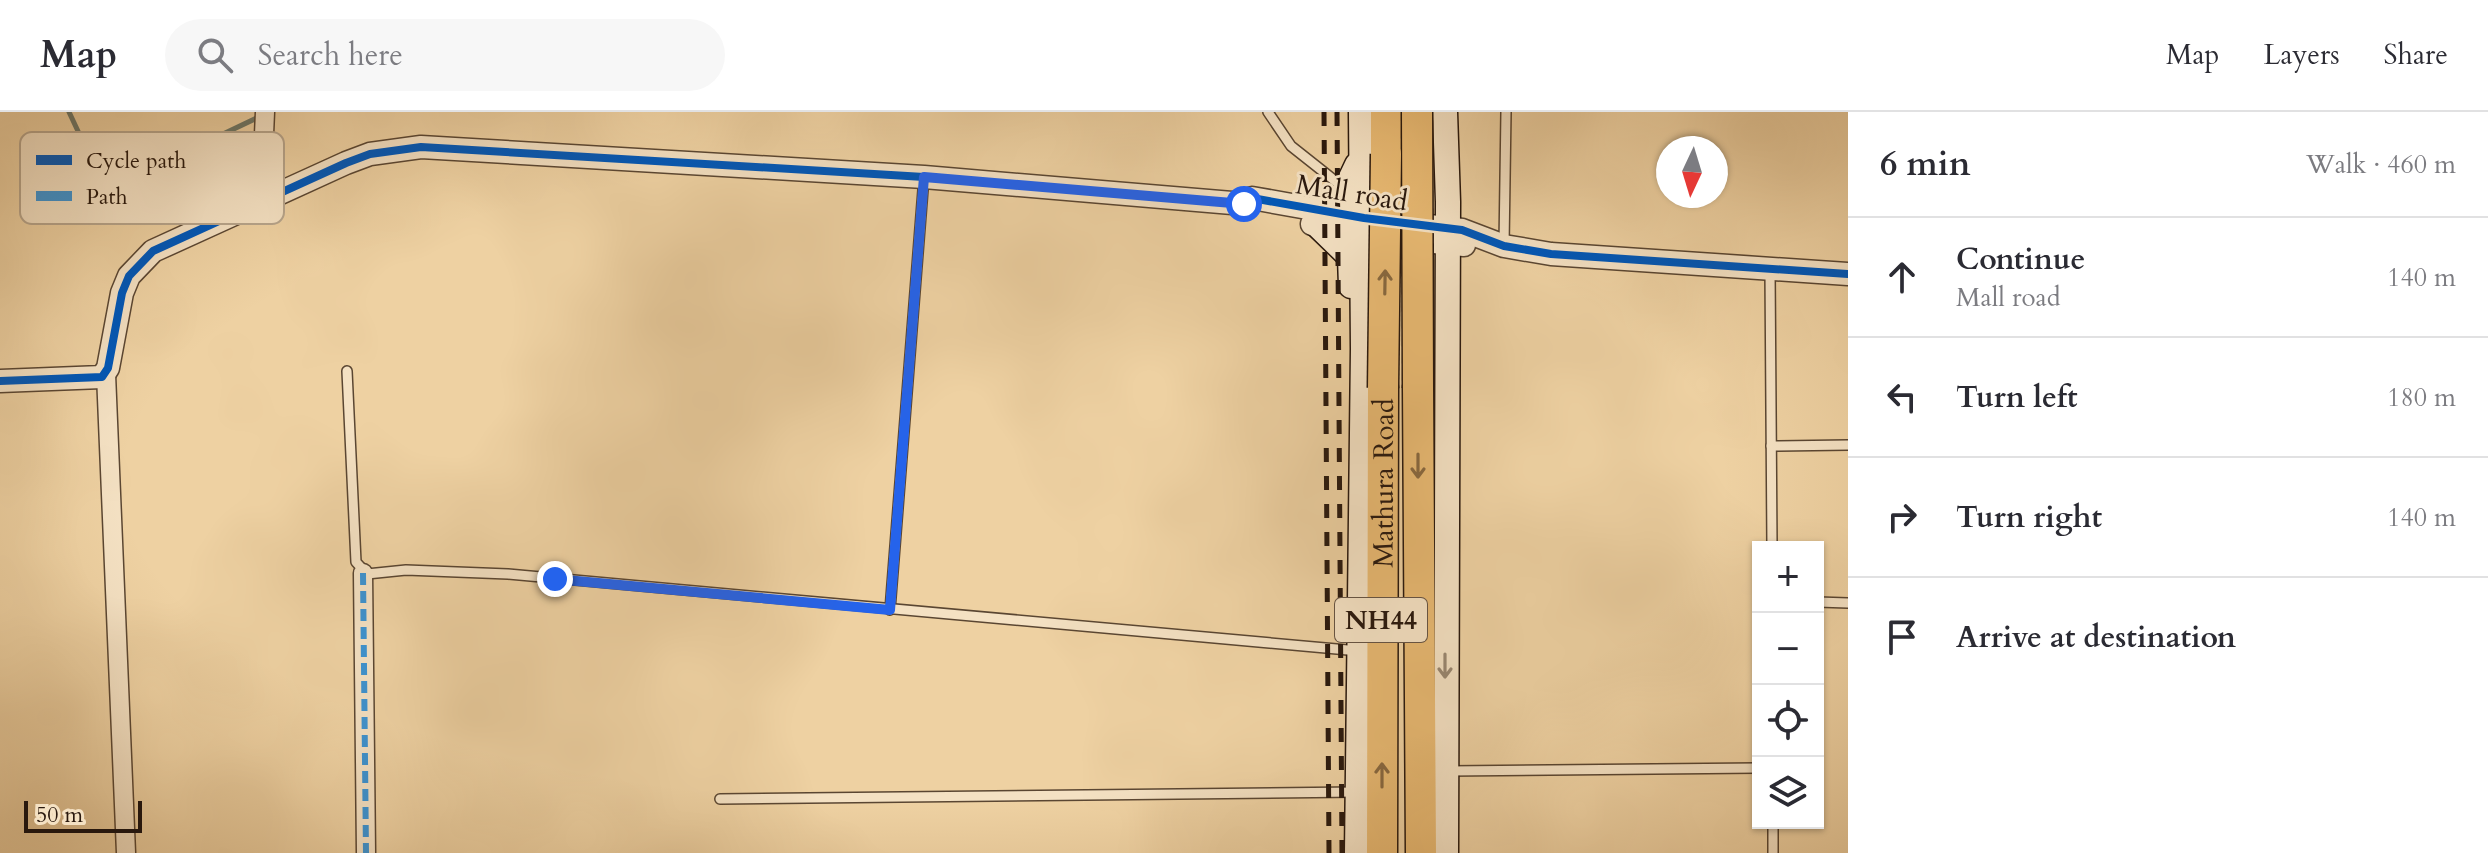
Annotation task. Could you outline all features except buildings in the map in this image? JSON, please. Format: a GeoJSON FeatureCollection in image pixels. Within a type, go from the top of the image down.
{"type":"FeatureCollection","features":[{"type":"Feature","properties":{"kind":"highway","name":"Mathura Road"},"geometry":{"type":"LineString","coordinates":[[1382,853],[1386,112]]}},
{"type":"Feature","properties":{"kind":"highway","name":"Mathura Road"},"geometry":{"type":"LineString","coordinates":[[1417,112],[1421,853]]}},
{"type":"Feature","properties":{"kind":"main road"},"geometry":{"type":"LineString","coordinates":[[1357,853],[1364,226],[1361,112]]}},
{"type":"Feature","properties":{"kind":"main road"},"geometry":{"type":"LineString","coordinates":[[1445,112],[1457,495],[1445,627]]}},
{"type":"Feature","properties":{"kind":"main road"},"geometry":{"type":"LineString","coordinates":[[1361,507],[1350,456],[1350,257],[1321,218],[1337,207],[1348,191],[1355,176],[1362,143]]}},
{"type":"Feature","properties":{"kind":"main road"},"geometry":{"type":"LineString","coordinates":[[1362,143],[1376,175],[1407,190],[1426,185],[1437,174],[1446,153]]}},
{"type":"Feature","properties":{"kind":"main road"},"geometry":{"type":"LineString","coordinates":[[1446,853],[1445,372],[1451,238]]}},
{"type":"Feature","properties":{"kind":"main road"},"geometry":{"type":"LineString","coordinates":[[1363,376],[1377,346],[1393,335],[1406,333],[1425,338],[1436,349],[1445,372]]}},
{"type":"Feature","properties":{"kind":"street","name":"Mall road"},"geometry":{"type":"LineString","coordinates":[[284,192],[370,154],[421,147],[924,177],[1244,204],[1252,211],[1451,238],[1493,239],[1504,246],[1551,254],[1848,274]]}},
{"type":"Feature","properties":{"kind":"street","name":"Mall road"},"geometry":{"type":"LineString","coordinates":[[106,374],[122,293],[129,276],[140,261],[165,245],[212,224]]}},
{"type":"Feature","properties":{"kind":"street"},"geometry":{"type":"LineString","coordinates":[[0,381],[80,381],[106,374],[126,853]]}},
{"type":"Feature","properties":{"kind":"street"},"geometry":{"type":"LineString","coordinates":[[363,573],[366,853]]}},
{"type":"Feature","properties":{"kind":"lane"},"geometry":{"type":"LineString","coordinates":[[1268,112],[1291,146],[1348,191]]}},
{"type":"Feature","properties":{"kind":"lane"},"geometry":{"type":"LineString","coordinates":[[1504,246],[1506,112]]}},
{"type":"Feature","properties":{"kind":"lane"},"geometry":{"type":"LineString","coordinates":[[890,610],[924,177]]}},
{"type":"Feature","properties":{"kind":"lane"},"geometry":{"type":"LineString","coordinates":[[1770,270],[1772,541]]}},
{"type":"Feature","properties":{"kind":"lane"},"geometry":{"type":"LineString","coordinates":[[347,371],[353,526],[357,566],[363,573],[406,570],[508,574],[1359,651]]}},
{"type":"Feature","properties":{"kind":"lane"},"geometry":{"type":"LineString","coordinates":[[1771,446],[1848,445]]}},
{"type":"Feature","properties":{"kind":"lane"},"geometry":{"type":"LineString","coordinates":[[1824,602],[1848,603]]}},
{"type":"Feature","properties":{"kind":"lane"},"geometry":{"type":"LineString","coordinates":[[1445,771],[1752,768]]}},
{"type":"Feature","properties":{"kind":"lane"},"geometry":{"type":"LineString","coordinates":[[720,799],[1357,792]]}},
{"type":"Feature","properties":{"kind":"lane"},"geometry":{"type":"LineString","coordinates":[[1773,829],[1773,853]]}},
{"type":"Feature","properties":{"kind":"waterway"},"geometry":{"type":"LineString","coordinates":[[69,112],[78,132]]}},
{"type":"Feature","properties":{"kind":"waterway"},"geometry":{"type":"LineString","coordinates":[[227,132],[261,116]]}},
{"type":"Feature","properties":{"kind":"railway"},"geometry":{"type":"LineString","coordinates":[[1324,112],[1329,853]]}},
{"type":"Feature","properties":{"kind":"railway"},"geometry":{"type":"LineString","coordinates":[[1337,112],[1342,853]]}},
{"type":"Feature","properties":{"kind":"marked path"},"geometry":{"type":"LineString","coordinates":[[363,573],[366,853]]}},
{"type":"Feature","properties":{"kind":"cycle path"},"geometry":{"type":"LineString","coordinates":[[284,191],[370,154],[421,147],[924,177],[1244,204],[1252,198],[1364,218],[1462,230],[1504,246],[1551,254],[1848,274]]}},
{"type":"Feature","properties":{"kind":"cycle path"},"geometry":{"type":"LineString","coordinates":[[0,381],[102,377],[108,368],[122,293],[129,276],[153,251],[212,224]]}},
{"type":"Feature","properties":{"kind":"route"},"geometry":{"type":"LineString","coordinates":[[555,579],[890,610],[924,177],[1244,204]]}}]}
